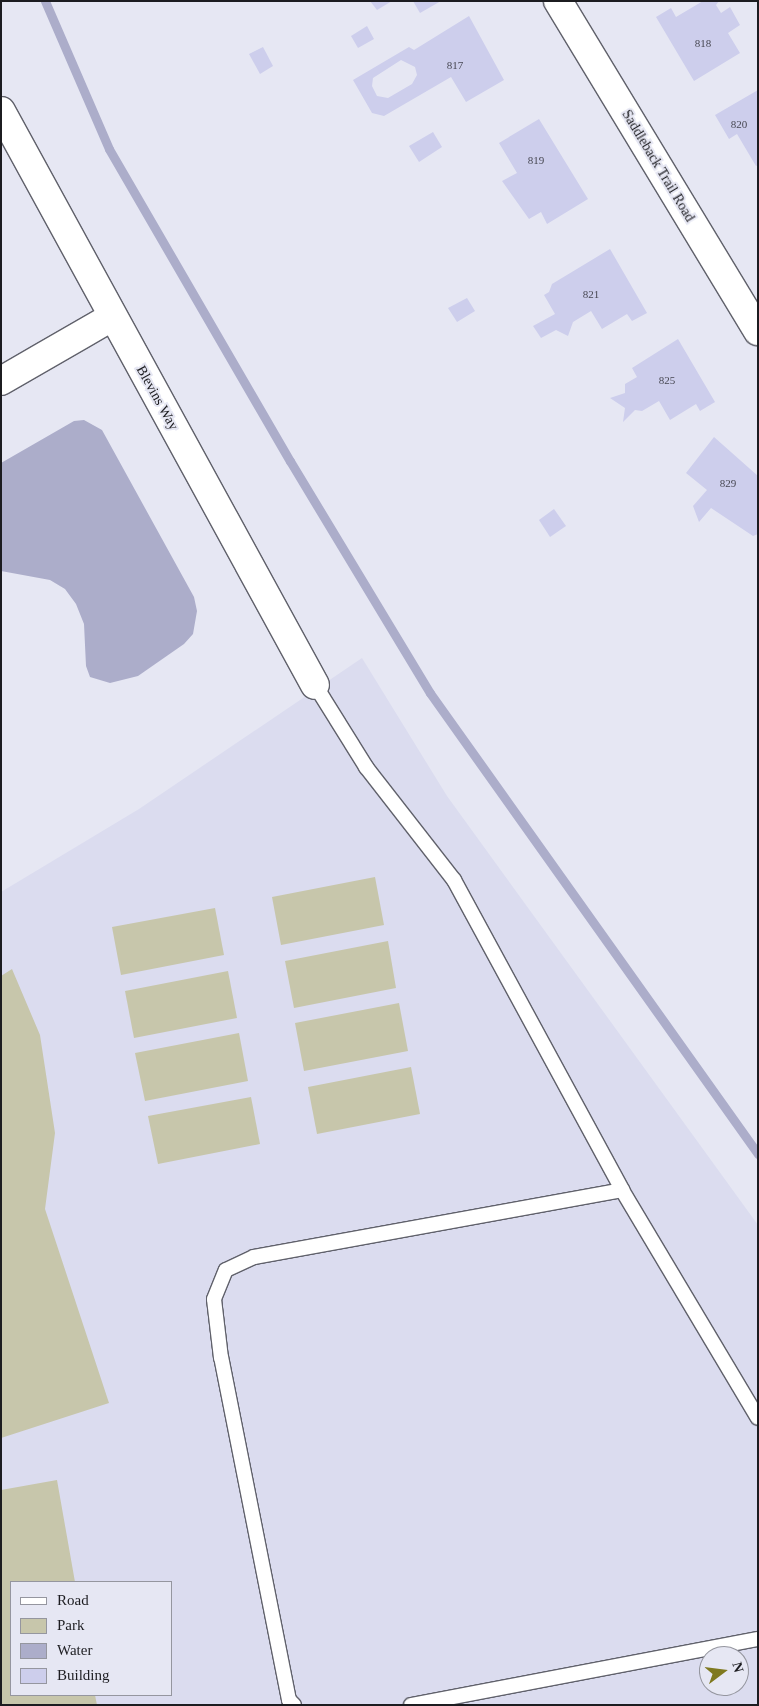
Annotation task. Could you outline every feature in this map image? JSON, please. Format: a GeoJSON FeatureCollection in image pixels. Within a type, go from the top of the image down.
{"type":"FeatureCollection","features":[{"type":"Feature","properties":{"kind":"street","name":"Saddleback Trail Road"},"geometry":{"type":"LineString","coordinates":[[558,1],[758,331]]}},
{"type":"Feature","properties":{"kind":"street","name":"Blevins Way"},"geometry":{"type":"LineString","coordinates":[[1,111],[315,685]]}},
{"type":"Feature","properties":{"kind":"street"},"geometry":{"type":"LineString","coordinates":[[1,381],[112,317]]}},
{"type":"Feature","properties":{"kind":"lane"},"geometry":{"type":"LineString","coordinates":[[315,685],[366,767],[454,880],[622,1190],[758,1418]]}},
{"type":"Feature","properties":{"kind":"lane"},"geometry":{"type":"LineString","coordinates":[[294,1705],[290,1700],[221,1358],[214,1299],[226,1270],[254,1257],[622,1190]]}},
{"type":"Feature","properties":{"kind":"lane"},"geometry":{"type":"LineString","coordinates":[[411,1705],[758,1639]]}},
{"type":"Feature","properties":{"kind":"shaded area"},"geometry":{"type":"Polygon","coordinates":[[[362,658],[447,796],[758,1225],[758,1705],[1,1705],[1,892],[139,809],[362,658]]]}},
{"type":"Feature","properties":{"kind":"green space"},"geometry":{"type":"Polygon","coordinates":[[[375,877],[384,925],[281,945],[272,897],[375,877]]]}},
{"type":"Feature","properties":{"kind":"green space"},"geometry":{"type":"Polygon","coordinates":[[[215,908],[224,955],[121,975],[112,927],[215,908]]]}},
{"type":"Feature","properties":{"kind":"green space"},"geometry":{"type":"Polygon","coordinates":[[[388,941],[396,988],[294,1008],[285,961],[388,941]]]}},
{"type":"Feature","properties":{"kind":"green space"},"geometry":{"type":"Polygon","coordinates":[[[12,969],[40,1035],[55,1133],[45,1209],[109,1403],[1,1438],[1,976],[12,969]]]}},
{"type":"Feature","properties":{"kind":"green space"},"geometry":{"type":"Polygon","coordinates":[[[228,971],[237,1018],[134,1038],[125,991],[228,971]]]}},
{"type":"Feature","properties":{"kind":"green space"},"geometry":{"type":"Polygon","coordinates":[[[399,1003],[408,1051],[304,1071],[295,1023],[399,1003]]]}},
{"type":"Feature","properties":{"kind":"green space"},"geometry":{"type":"Polygon","coordinates":[[[239,1033],[248,1081],[145,1101],[135,1053],[239,1033]]]}},
{"type":"Feature","properties":{"kind":"green space"},"geometry":{"type":"Polygon","coordinates":[[[411,1067],[420,1114],[317,1134],[308,1087],[411,1067]]]}},
{"type":"Feature","properties":{"kind":"green space"},"geometry":{"type":"Polygon","coordinates":[[[251,1097],[260,1144],[158,1164],[148,1116],[251,1097]]]}},
{"type":"Feature","properties":{"kind":"green space"},"geometry":{"type":"Polygon","coordinates":[[[57,1480],[75,1581],[10,1581],[10,1696],[95,1696],[97,1705],[1,1705],[1,1490],[57,1480]]]}},
{"type":"Feature","properties":{"kind":"water"},"geometry":{"type":"Polygon","coordinates":[[[84,420],[102,430],[194,597],[197,611],[193,634],[184,644],[138,676],[110,683],[90,677],[86,666],[84,624],[76,604],[65,589],[50,580],[1,571],[1,463],[74,421],[84,420]]]}},
{"type":"Feature","properties":{"kind":"building"},"geometry":{"type":"Polygon","coordinates":[[[370,1],[392,1],[377,10],[370,1]]]}},
{"type":"Feature","properties":{"kind":"building"},"geometry":{"type":"Polygon","coordinates":[[[413,1],[441,1],[420,13],[413,1]]]}},
{"type":"Feature","properties":{"kind":"building"},"geometry":{"type":"Polygon","coordinates":[[[703,1],[719,1],[716,5],[721,13],[730,7],[740,25],[728,33],[740,53],[694,81],[656,17],[671,8],[676,17],[703,1]]]}},
{"type":"Feature","properties":{"kind":"building"},"geometry":{"type":"Polygon","coordinates":[[[469,16],[504,80],[466,102],[451,77],[384,116],[372,113],[353,80],[409,47],[414,50],[469,16]],[[401,60],[373,78],[372,86],[377,96],[388,98],[412,84],[417,75],[415,67],[401,60]]]}},
{"type":"Feature","properties":{"kind":"building"},"geometry":{"type":"Polygon","coordinates":[[[367,26],[374,39],[358,48],[351,36],[367,26]]]}},
{"type":"Feature","properties":{"kind":"building"},"geometry":{"type":"Polygon","coordinates":[[[263,47],[273,66],[260,74],[249,54],[263,47]]]}},
{"type":"Feature","properties":{"kind":"building"},"geometry":{"type":"Polygon","coordinates":[[[758,90],[758,165],[756,166],[737,134],[729,139],[715,115],[758,90]]]}},
{"type":"Feature","properties":{"kind":"building"},"geometry":{"type":"Polygon","coordinates":[[[539,119],[588,199],[547,224],[541,212],[529,219],[502,181],[517,173],[499,143],[539,119]]]}},
{"type":"Feature","properties":{"kind":"building"},"geometry":{"type":"Polygon","coordinates":[[[433,132],[442,147],[419,162],[409,146],[433,132]]]}},
{"type":"Feature","properties":{"kind":"building"},"geometry":{"type":"Polygon","coordinates":[[[610,249],[647,313],[632,321],[627,314],[602,329],[591,311],[573,322],[568,336],[556,330],[541,338],[533,326],[555,314],[544,295],[549,292],[552,284],[610,249]]]}},
{"type":"Feature","properties":{"kind":"building"},"geometry":{"type":"Polygon","coordinates":[[[467,298],[475,311],[457,322],[448,308],[467,298]]]}},
{"type":"Feature","properties":{"kind":"building"},"geometry":{"type":"Polygon","coordinates":[[[678,339],[715,402],[700,411],[696,404],[670,420],[659,401],[642,411],[635,410],[623,422],[625,408],[610,398],[625,393],[625,384],[637,377],[632,368],[678,339]]]}},
{"type":"Feature","properties":{"kind":"building"},"geometry":{"type":"Polygon","coordinates":[[[714,437],[758,476],[758,534],[753,536],[711,508],[699,522],[693,506],[707,490],[686,473],[714,437]]]}},
{"type":"Feature","properties":{"kind":"building"},"geometry":{"type":"Polygon","coordinates":[[[554,509],[566,526],[550,537],[539,520],[554,509]]]}},
{"type":"Feature","properties":{"kind":"waterway"},"geometry":{"type":"LineString","coordinates":[[45,1],[109,149],[290,461],[430,693],[758,1154]]}}]}
